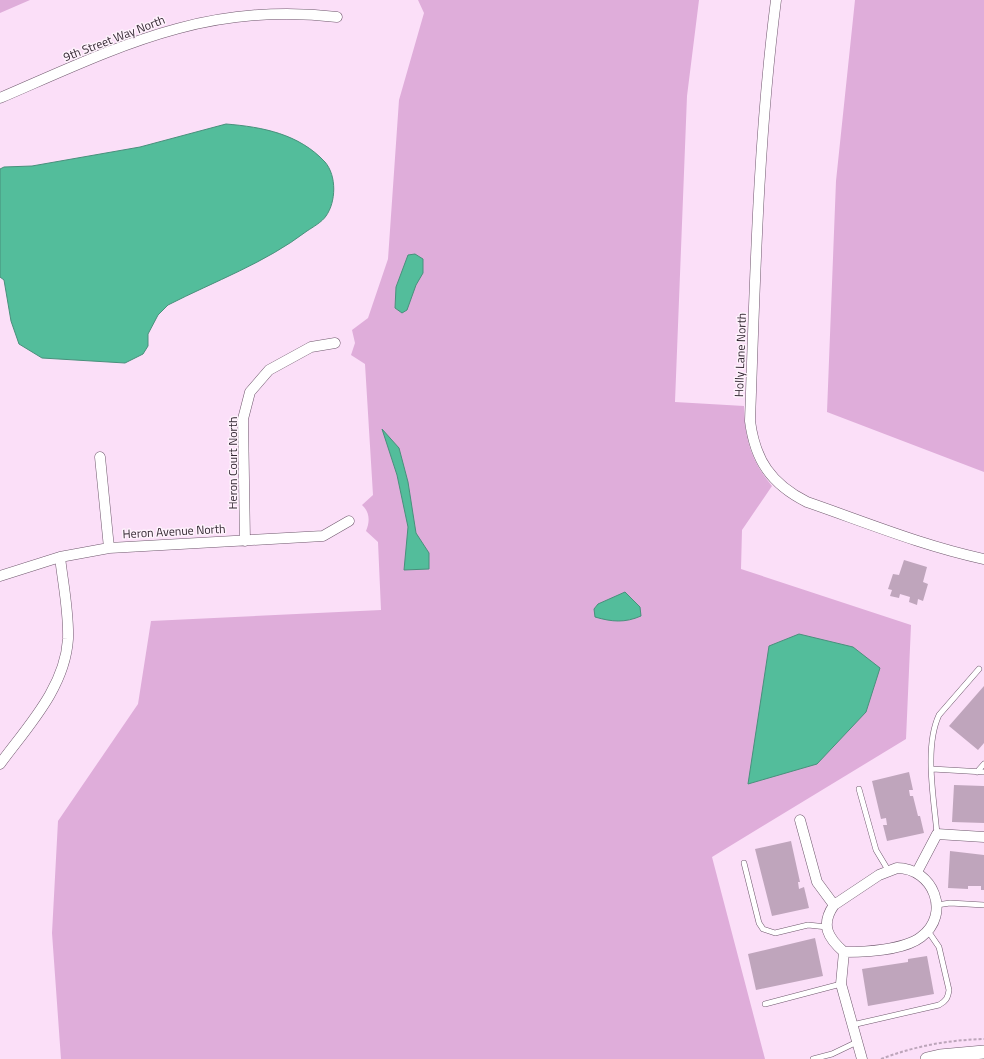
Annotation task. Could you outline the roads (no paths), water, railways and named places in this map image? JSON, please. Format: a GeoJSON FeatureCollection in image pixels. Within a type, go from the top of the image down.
{"type":"FeatureCollection","features":[{"type":"Feature","properties":{"kind":"street","name":"Holly Lane North"},"geometry":{"type":"LineString","coordinates":[[776,0],[768,64],[760,169],[750,421],[752,439],[758,456],[767,471],[778,484],[792,495],[807,502],[911,538],[961,554],[984,559]]}},
{"type":"Feature","properties":{"kind":"street","name":"9th Street Way North"},"geometry":{"type":"LineString","coordinates":[[0,98],[137,40],[193,23],[251,14],[314,14],[337,17]]}},
{"type":"Feature","properties":{"kind":"street","name":"Heron Court North"},"geometry":{"type":"LineString","coordinates":[[245,541],[243,419],[250,392],[269,370],[311,347],[335,343]]}},
{"type":"Feature","properties":{"kind":"street"},"geometry":{"type":"LineString","coordinates":[[100,457],[109,548]]}},
{"type":"Feature","properties":{"kind":"street","name":"Heron Avenue North"},"geometry":{"type":"LineString","coordinates":[[0,576],[60,557],[109,548],[323,536],[349,522]]}},
{"type":"Feature","properties":{"kind":"street"},"geometry":{"type":"LineString","coordinates":[[0,764],[46,701],[60,673],[65,656],[68,622],[60,557]]}},
{"type":"Feature","properties":{"kind":"street"},"geometry":{"type":"LineString","coordinates":[[800,820],[817,882],[821,891],[834,906]]}},
{"type":"Feature","properties":{"kind":"street"},"geometry":{"type":"LineString","coordinates":[[917,872],[937,834],[984,837]]}},
{"type":"Feature","properties":{"kind":"street"},"geometry":{"type":"LineString","coordinates":[[906,868],[917,872],[928,884],[934,894],[937,905],[935,923],[920,938],[898,946],[844,952],[831,940],[827,933],[827,919],[834,906],[888,870],[906,868]]}},
{"type":"Feature","properties":{"kind":"street"},"geometry":{"type":"LineString","coordinates":[[844,952],[841,984],[862,1059]]}},
{"type":"Feature","properties":{"kind":"street"},"geometry":{"type":"LineString","coordinates":[[927,1059],[940,1056],[984,1052]]}},
{"type":"Feature","properties":{"kind":"lane"},"geometry":{"type":"LineString","coordinates":[[937,834],[932,769],[935,723],[939,715],[979,669]]}},
{"type":"Feature","properties":{"kind":"lane"},"geometry":{"type":"LineString","coordinates":[[977,772],[984,764]]}},
{"type":"Feature","properties":{"kind":"lane"},"geometry":{"type":"LineString","coordinates":[[932,769],[984,772]]}},
{"type":"Feature","properties":{"kind":"lane"},"geometry":{"type":"LineString","coordinates":[[859,789],[876,850],[888,870]]}},
{"type":"Feature","properties":{"kind":"lane"},"geometry":{"type":"LineString","coordinates":[[744,864],[759,923],[763,929],[775,933],[808,925],[827,927]]}},
{"type":"Feature","properties":{"kind":"lane"},"geometry":{"type":"LineString","coordinates":[[937,905],[950,902],[984,905]]}},
{"type":"Feature","properties":{"kind":"lane"},"geometry":{"type":"LineString","coordinates":[[852,1026],[939,1005],[945,1002],[948,997],[949,990],[939,947],[928,931]]}},
{"type":"Feature","properties":{"kind":"lane"},"geometry":{"type":"LineString","coordinates":[[765,1004],[841,984]]}},
{"type":"Feature","properties":{"kind":"lane"},"geometry":{"type":"LineString","coordinates":[[813,1059],[832,1054],[857,1042]]}}]}
